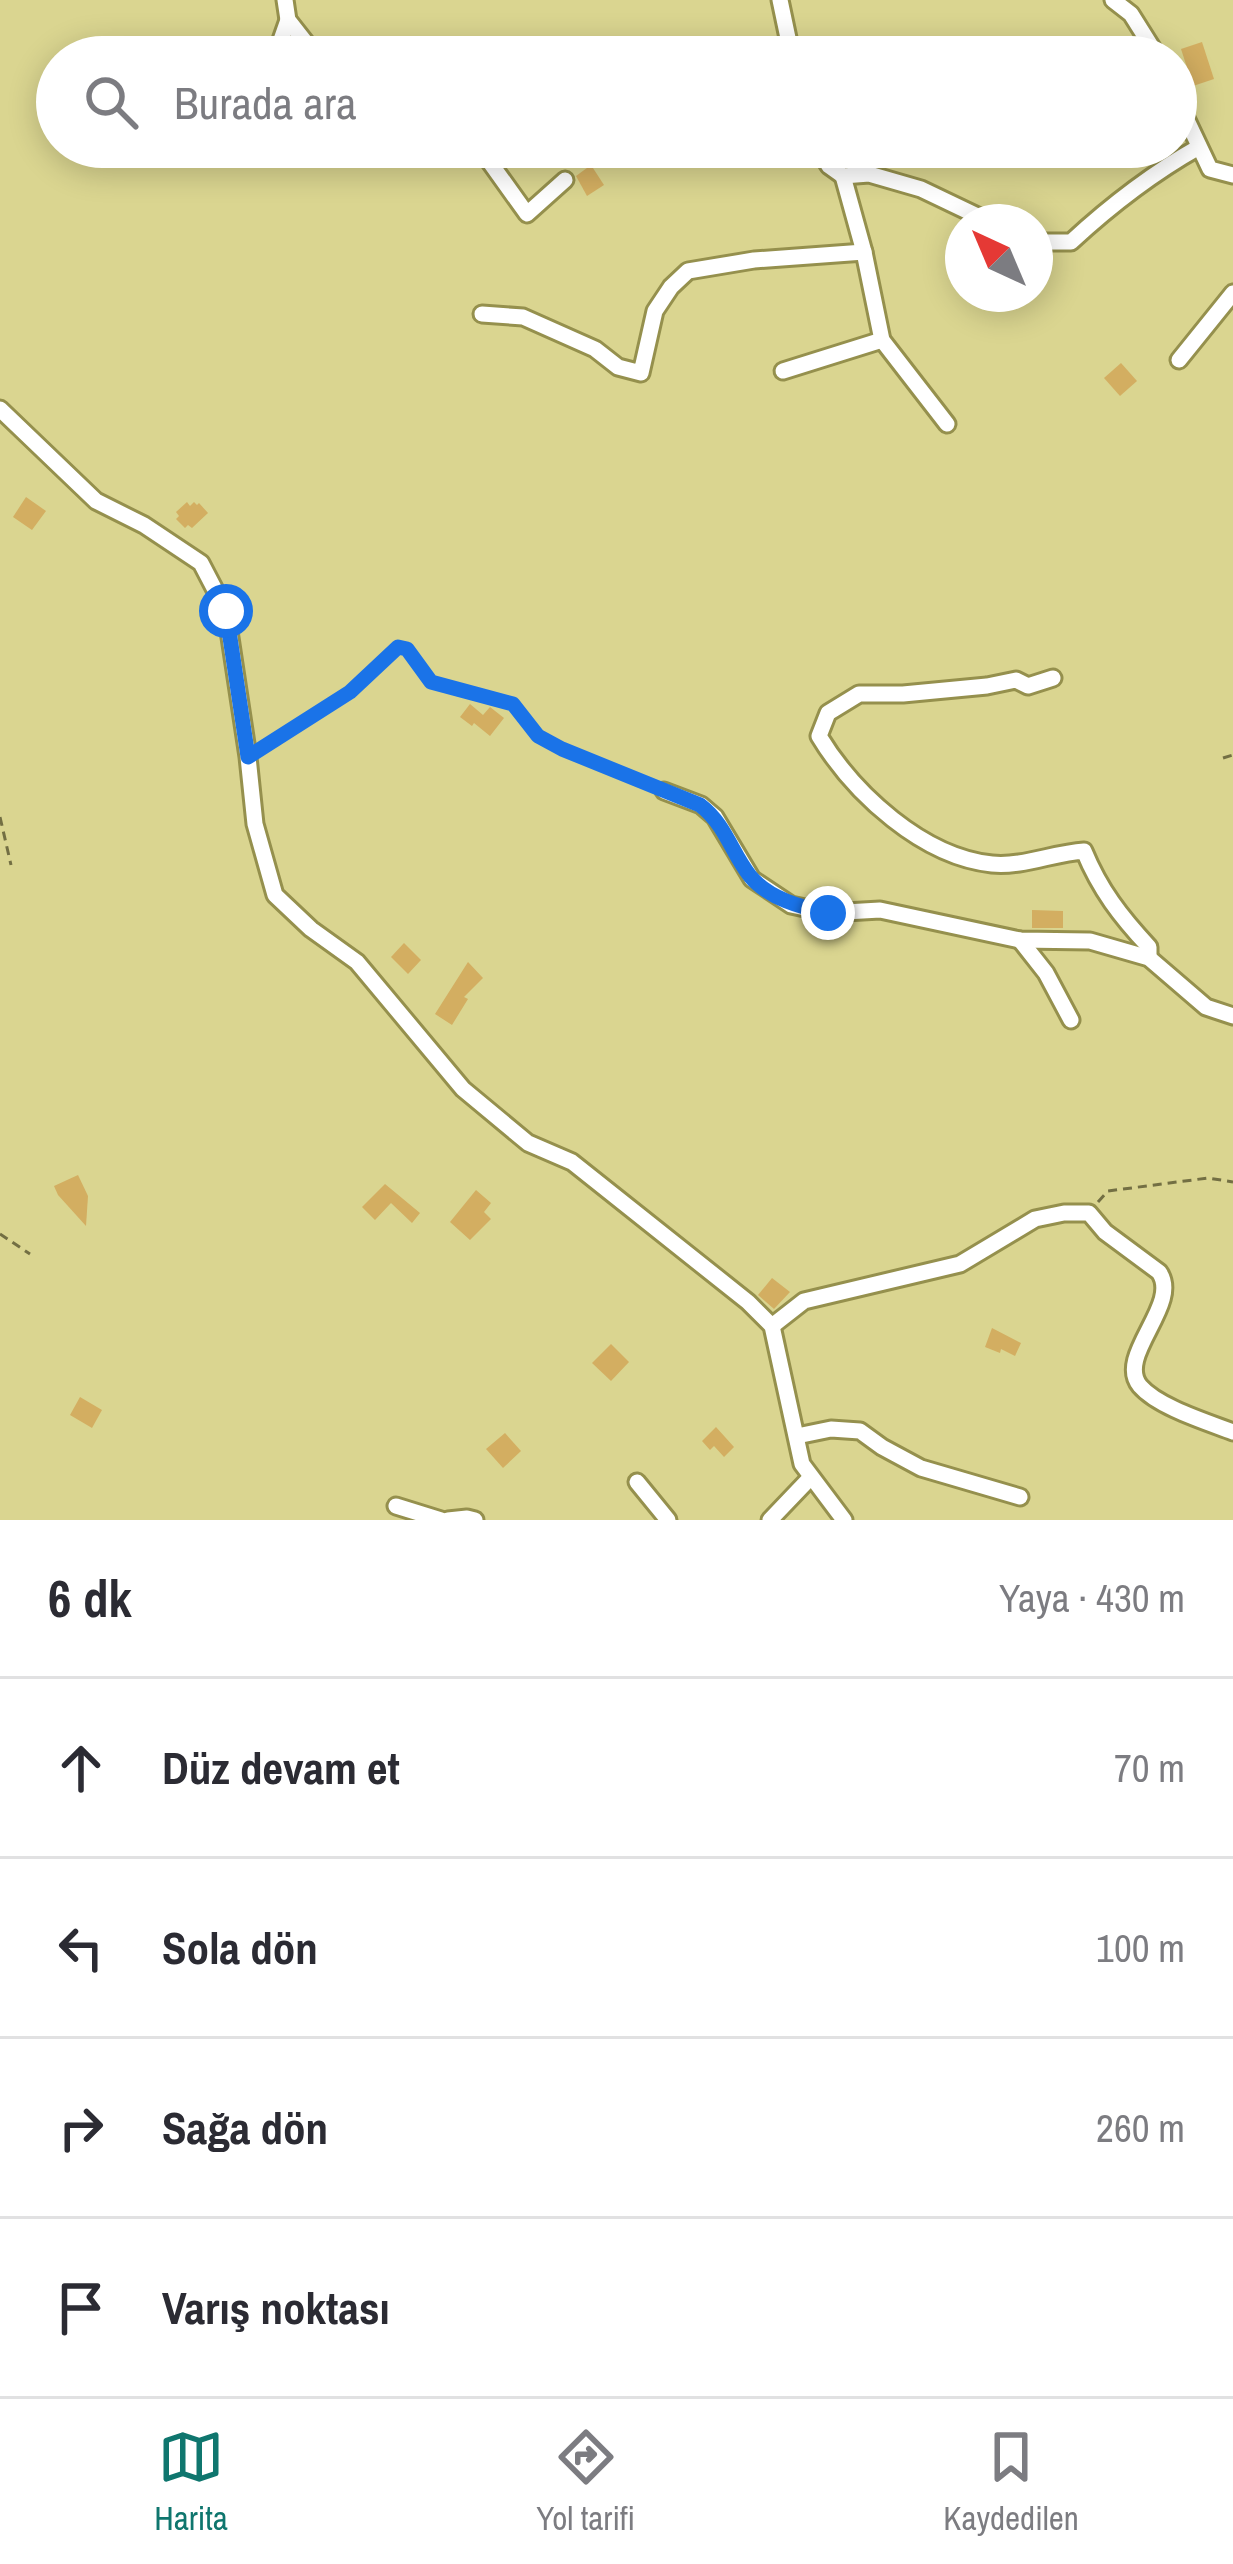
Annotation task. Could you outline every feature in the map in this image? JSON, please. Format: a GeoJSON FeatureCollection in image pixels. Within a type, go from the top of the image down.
{"type":"FeatureCollection","features":[{"type":"Feature","properties":{"kind":"street"},"geometry":{"type":"LineString","coordinates":[[285,0],[289,20],[301,36]]}},
{"type":"Feature","properties":{"kind":"street"},"geometry":{"type":"LineString","coordinates":[[780,0],[788,36]]}},
{"type":"Feature","properties":{"kind":"street"},"geometry":{"type":"LineString","coordinates":[[1114,0],[1131,14],[1145,36]]}},
{"type":"Feature","properties":{"kind":"street"},"geometry":{"type":"LineString","coordinates":[[283,36],[289,20]]}},
{"type":"Feature","properties":{"kind":"street"},"geometry":{"type":"LineString","coordinates":[[1197,143],[1210,169],[1233,175]]}},
{"type":"Feature","properties":{"kind":"street"},"geometry":{"type":"LineString","coordinates":[[494,168],[527,214],[565,180]]}},
{"type":"Feature","properties":{"kind":"street"},"geometry":{"type":"LineString","coordinates":[[832,168],[843,176],[882,340],[946,424]]}},
{"type":"Feature","properties":{"kind":"street"},"geometry":{"type":"LineString","coordinates":[[1053,242],[1071,242],[1113,202],[1163,168]]}},
{"type":"Feature","properties":{"kind":"street"},"geometry":{"type":"LineString","coordinates":[[843,176],[869,174],[952,204]]}},
{"type":"Feature","properties":{"kind":"street"},"geometry":{"type":"LineString","coordinates":[[482,314],[523,317],[595,349],[618,367],[641,373],[655,311],[688,271],[754,260],[864,252]]}},
{"type":"Feature","properties":{"kind":"street"},"geometry":{"type":"LineString","coordinates":[[1179,360],[1233,293]]}},
{"type":"Feature","properties":{"kind":"street"},"geometry":{"type":"LineString","coordinates":[[783,371],[882,340]]}},
{"type":"Feature","properties":{"kind":"street"},"geometry":{"type":"LineString","coordinates":[[0,409],[96,501],[144,525],[201,563],[226,611],[255,824],[275,895],[357,962],[463,1089],[528,1143],[572,1162],[748,1302],[772,1327],[802,1464],[844,1520]]}},
{"type":"Feature","properties":{"kind":"street"},"geometry":{"type":"LineString","coordinates":[[1052,678],[1028,686],[1016,680],[902,694],[859,694],[829,713],[819,736],[834,762],[885,811],[910,832],[953,856],[996,864],[1084,851],[1096,882],[1149,947],[1149,958]]}},
{"type":"Feature","properties":{"kind":"street"},"geometry":{"type":"LineString","coordinates":[[664,791],[716,817],[752,879],[791,904],[828,913],[880,910],[1020,940],[1090,941],[1149,958],[1205,1006],[1233,1016]]}},
{"type":"Feature","properties":{"kind":"street"},"geometry":{"type":"LineString","coordinates":[[1020,940],[1046,973],[1071,1020]]}},
{"type":"Feature","properties":{"kind":"street"},"geometry":{"type":"LineString","coordinates":[[772,1327],[804,1301],[960,1264],[1035,1220],[1089,1213],[1105,1232],[1165,1279],[1166,1292],[1136,1361],[1133,1374],[1140,1386],[1160,1401],[1233,1432]]}},
{"type":"Feature","properties":{"kind":"street"},"geometry":{"type":"LineString","coordinates":[[796,1436],[831,1429],[860,1431],[921,1468],[1020,1497]]}},
{"type":"Feature","properties":{"kind":"street"},"geometry":{"type":"LineString","coordinates":[[770,1520],[812,1477]]}},
{"type":"Feature","properties":{"kind":"street"},"geometry":{"type":"LineString","coordinates":[[637,1482],[668,1520]]}},
{"type":"Feature","properties":{"kind":"street"},"geometry":{"type":"LineString","coordinates":[[396,1506],[444,1520],[475,1520]]}},
{"type":"Feature","properties":{"kind":"path"},"geometry":{"type":"LineString","coordinates":[[248,757],[350,692],[398,647],[407,649],[431,682],[513,704],[538,736],[664,791]]}},
{"type":"Feature","properties":{"kind":"path"},"geometry":{"type":"LineString","coordinates":[[1223,758],[1233,754]]}},
{"type":"Feature","properties":{"kind":"path"},"geometry":{"type":"LineString","coordinates":[[0,818],[11,865]]}},
{"type":"Feature","properties":{"kind":"path"},"geometry":{"type":"LineString","coordinates":[[1089,1213],[1108,1191],[1208,1178],[1233,1182]]}},
{"type":"Feature","properties":{"kind":"path"},"geometry":{"type":"LineString","coordinates":[[0,1234],[30,1254]]}},
{"type":"Feature","properties":{"kind":"building"},"geometry":{"type":"Polygon","coordinates":[[[1202,42],[1214,79],[1197,85],[1197,44],[1202,42]]]}},
{"type":"Feature","properties":{"kind":"building"},"geometry":{"type":"Polygon","coordinates":[[[593,168],[604,185],[587,196],[576,176],[593,168]]]}},
{"type":"Feature","properties":{"kind":"building"},"geometry":{"type":"Polygon","coordinates":[[[1121,363],[1137,381],[1120,396],[1104,378],[1121,363]]]}},
{"type":"Feature","properties":{"kind":"building"},"geometry":{"type":"Polygon","coordinates":[[[26,497],[46,511],[32,530],[13,517],[26,497]]]}},
{"type":"Feature","properties":{"kind":"building"},"geometry":{"type":"Polygon","coordinates":[[[187,502],[190,506],[199,503],[208,513],[192,528],[176,519],[176,512],[187,502]]]}},
{"type":"Feature","properties":{"kind":"building"},"geometry":{"type":"Polygon","coordinates":[[[470,704],[483,715],[490,707],[504,718],[490,736],[460,717],[470,704]]]}},
{"type":"Feature","properties":{"kind":"building"},"geometry":{"type":"Polygon","coordinates":[[[1032,910],[1063,911],[1063,928],[1032,928],[1032,910]]]}},
{"type":"Feature","properties":{"kind":"building"},"geometry":{"type":"Polygon","coordinates":[[[404,943],[421,960],[408,974],[391,957],[404,943]]]}},
{"type":"Feature","properties":{"kind":"building"},"geometry":{"type":"Polygon","coordinates":[[[468,962],[483,978],[464,997],[468,999],[452,1025],[435,1014],[468,962]]]}},
{"type":"Feature","properties":{"kind":"building"},"geometry":{"type":"Polygon","coordinates":[[[78,1175],[88,1196],[86,1226],[54,1186],[78,1175]]]}},
{"type":"Feature","properties":{"kind":"building"},"geometry":{"type":"Polygon","coordinates":[[[385,1184],[420,1213],[412,1223],[391,1203],[375,1220],[362,1207],[385,1184]]]}},
{"type":"Feature","properties":{"kind":"building"},"geometry":{"type":"Polygon","coordinates":[[[476,1190],[491,1203],[484,1212],[491,1219],[470,1240],[450,1222],[476,1190]]]}},
{"type":"Feature","properties":{"kind":"building"},"geometry":{"type":"Polygon","coordinates":[[[772,1278],[790,1292],[774,1309],[758,1295],[772,1278]]]}},
{"type":"Feature","properties":{"kind":"building"},"geometry":{"type":"Polygon","coordinates":[[[992,1328],[1021,1343],[1015,1356],[985,1347],[992,1328]]]}},
{"type":"Feature","properties":{"kind":"building"},"geometry":{"type":"Polygon","coordinates":[[[611,1344],[629,1362],[611,1381],[592,1363],[611,1344]]]}},
{"type":"Feature","properties":{"kind":"building"},"geometry":{"type":"Polygon","coordinates":[[[80,1397],[102,1410],[92,1428],[70,1415],[80,1397]]]}},
{"type":"Feature","properties":{"kind":"building"},"geometry":{"type":"Polygon","coordinates":[[[716,1427],[734,1447],[724,1457],[702,1441],[716,1427]]]}},
{"type":"Feature","properties":{"kind":"building"},"geometry":{"type":"Polygon","coordinates":[[[505,1433],[521,1451],[503,1468],[486,1449],[505,1433]]]}},
{"type":"Feature","properties":{"kind":"route"},"geometry":{"type":"LineString","coordinates":[[226,611],[248,757],[350,692],[398,647],[407,649],[431,682],[513,704],[538,736],[562,749],[700,805],[716,817],[752,879],[791,904],[828,913]]}}]}
